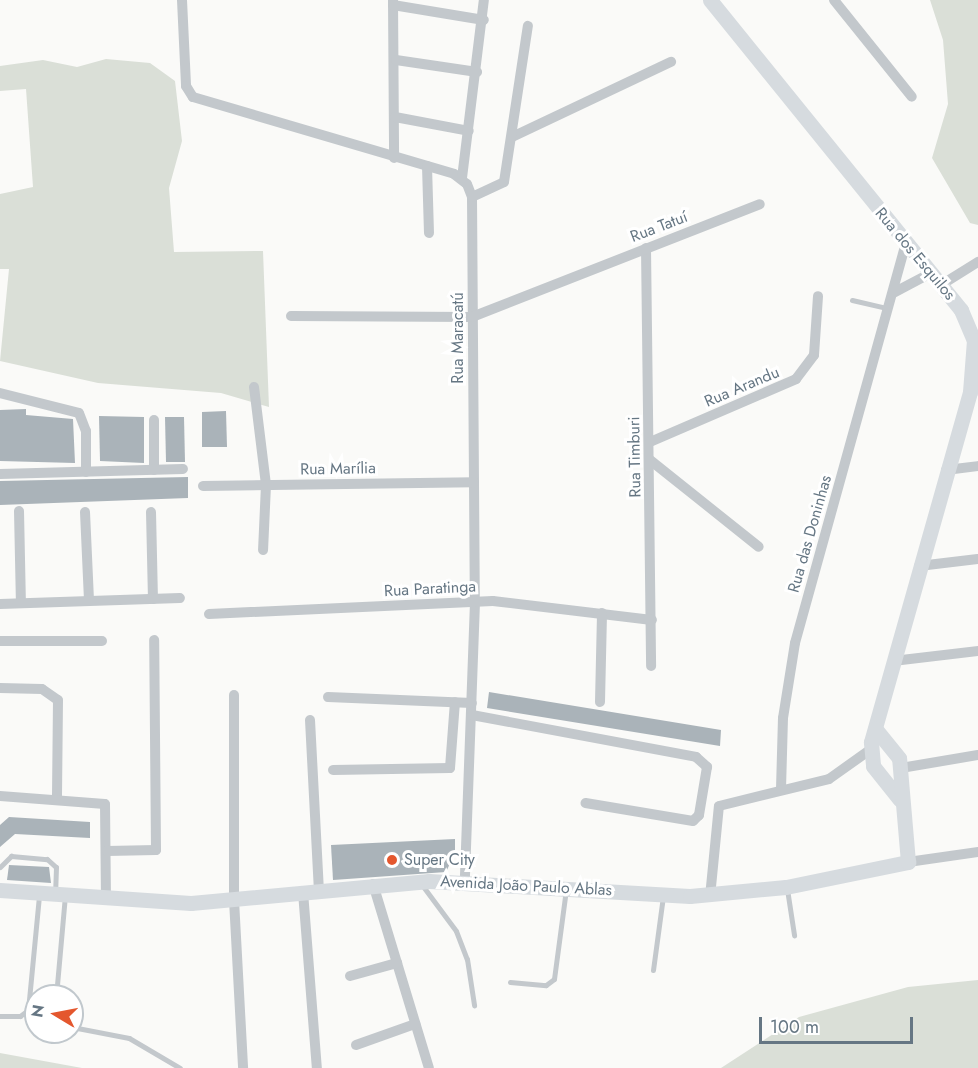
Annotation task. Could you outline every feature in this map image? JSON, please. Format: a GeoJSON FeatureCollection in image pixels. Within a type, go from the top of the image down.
{"type":"FeatureCollection","features":[{"type":"Feature","properties":{"kind":"street"},"geometry":{"type":"LineString","coordinates":[[182,0],[186,86],[193,97],[462,178],[484,20],[484,0]]}},
{"type":"Feature","properties":{"kind":"street","name":"Rua dos Esquilos"},"geometry":{"type":"LineString","coordinates":[[710,0],[936,279],[970,326],[976,355],[893,661],[881,733],[870,750]]}},
{"type":"Feature","properties":{"kind":"street"},"geometry":{"type":"LineString","coordinates":[[834,0],[912,97]]}},
{"type":"Feature","properties":{"kind":"street"},"geometry":{"type":"LineString","coordinates":[[394,158],[396,60],[393,3],[484,20]]}},
{"type":"Feature","properties":{"kind":"street"},"geometry":{"type":"LineString","coordinates":[[472,197],[504,182],[528,26]]}},
{"type":"Feature","properties":{"kind":"street"},"geometry":{"type":"LineString","coordinates":[[396,60],[477,72]]}},
{"type":"Feature","properties":{"kind":"street"},"geometry":{"type":"LineString","coordinates":[[512,137],[671,62]]}},
{"type":"Feature","properties":{"kind":"street"},"geometry":{"type":"LineString","coordinates":[[395,117],[469,131]]}},
{"type":"Feature","properties":{"kind":"street"},"geometry":{"type":"LineString","coordinates":[[427,166],[429,233]]}},
{"type":"Feature","properties":{"kind":"street","name":"Rua Maracatú"},"geometry":{"type":"LineString","coordinates":[[462,178],[472,197],[475,602],[465,880]]}},
{"type":"Feature","properties":{"kind":"street","name":"Rua Tatuí"},"geometry":{"type":"LineString","coordinates":[[472,317],[760,204]]}},
{"type":"Feature","properties":{"kind":"street","name":"Rua das Doninhas"},"geometry":{"type":"LineString","coordinates":[[781,789],[783,718],[795,643],[895,292],[906,244]]}},
{"type":"Feature","properties":{"kind":"street","name":"Rua Timburi"},"geometry":{"type":"LineString","coordinates":[[646,248],[651,460],[651,666]]}},
{"type":"Feature","properties":{"kind":"street"},"geometry":{"type":"LineString","coordinates":[[895,292],[978,262]]}},
{"type":"Feature","properties":{"kind":"street","name":"Rua Arandu"},"geometry":{"type":"LineString","coordinates":[[650,442],[796,379],[814,355],[818,296]]}},
{"type":"Feature","properties":{"kind":"street"},"geometry":{"type":"LineString","coordinates":[[291,316],[472,317]]}},
{"type":"Feature","properties":{"kind":"street"},"geometry":{"type":"LineString","coordinates":[[254,387],[266,485],[263,550]]}},
{"type":"Feature","properties":{"kind":"street"},"geometry":{"type":"LineString","coordinates":[[0,393],[79,413],[86,431],[86,472]]}},
{"type":"Feature","properties":{"kind":"street"},"geometry":{"type":"LineString","coordinates":[[154,420],[154,470]]}},
{"type":"Feature","properties":{"kind":"street"},"geometry":{"type":"LineString","coordinates":[[651,460],[759,547]]}},
{"type":"Feature","properties":{"kind":"street"},"geometry":{"type":"LineString","coordinates":[[946,470],[978,466]]}},
{"type":"Feature","properties":{"kind":"street"},"geometry":{"type":"LineString","coordinates":[[0,474],[183,470]]}},
{"type":"Feature","properties":{"kind":"street","name":"Rua Marília"},"geometry":{"type":"LineString","coordinates":[[203,486],[474,482]]}},
{"type":"Feature","properties":{"kind":"street"},"geometry":{"type":"LineString","coordinates":[[19,511],[21,603]]}},
{"type":"Feature","properties":{"kind":"street"},"geometry":{"type":"LineString","coordinates":[[85,512],[89,600]]}},
{"type":"Feature","properties":{"kind":"street"},"geometry":{"type":"LineString","coordinates":[[152,512],[153,599]]}},
{"type":"Feature","properties":{"kind":"street"},"geometry":{"type":"LineString","coordinates":[[919,566],[978,559]]}},
{"type":"Feature","properties":{"kind":"street"},"geometry":{"type":"LineString","coordinates":[[0,604],[180,598]]}},
{"type":"Feature","properties":{"kind":"street","name":"Rua Paratinga"},"geometry":{"type":"LineString","coordinates":[[209,614],[475,602],[602,613],[652,620]]}},
{"type":"Feature","properties":{"kind":"street"},"geometry":{"type":"LineString","coordinates":[[600,702],[602,613]]}},
{"type":"Feature","properties":{"kind":"street"},"geometry":{"type":"LineString","coordinates":[[107,851],[146,854],[157,846],[154,640]]}},
{"type":"Feature","properties":{"kind":"street"},"geometry":{"type":"LineString","coordinates":[[0,641],[102,641]]}},
{"type":"Feature","properties":{"kind":"street"},"geometry":{"type":"LineString","coordinates":[[893,661],[978,651]]}},
{"type":"Feature","properties":{"kind":"street"},"geometry":{"type":"LineString","coordinates":[[0,688],[42,689],[58,700],[57,799]]}},
{"type":"Feature","properties":{"kind":"street"},"geometry":{"type":"LineString","coordinates":[[234,695],[234,900],[243,1068]]}},
{"type":"Feature","properties":{"kind":"street"},"geometry":{"type":"LineString","coordinates":[[328,697],[472,703]]}},
{"type":"Feature","properties":{"kind":"street"},"geometry":{"type":"LineString","coordinates":[[333,770],[450,768],[455,702]]}},
{"type":"Feature","properties":{"kind":"street"},"geometry":{"type":"LineString","coordinates":[[471,715],[696,757],[707,766],[699,815],[693,821],[585,803]]}},
{"type":"Feature","properties":{"kind":"street"},"geometry":{"type":"LineString","coordinates":[[310,720],[320,890]]}},
{"type":"Feature","properties":{"kind":"street"},"geometry":{"type":"LineString","coordinates":[[881,733],[902,768],[900,800],[908,862]]}},
{"type":"Feature","properties":{"kind":"street"},"geometry":{"type":"LineString","coordinates":[[710,897],[719,806],[829,779],[870,750],[873,766],[900,800]]}},
{"type":"Feature","properties":{"kind":"street"},"geometry":{"type":"LineString","coordinates":[[902,768],[978,755]]}},
{"type":"Feature","properties":{"kind":"street"},"geometry":{"type":"LineString","coordinates":[[0,796],[99,801],[108,809],[106,899]]}},
{"type":"Feature","properties":{"kind":"street","name":"Avenida João Paulo Ablas"},"geometry":{"type":"LineString","coordinates":[[0,890],[106,899],[234,900],[373,884],[465,880],[710,897],[786,887],[908,862],[978,852]]}},
{"type":"Feature","properties":{"kind":"street"},"geometry":{"type":"LineString","coordinates":[[373,884],[429,1068]]}},
{"type":"Feature","properties":{"kind":"street"},"geometry":{"type":"LineString","coordinates":[[303,892],[317,1068]]}},
{"type":"Feature","properties":{"kind":"street"},"geometry":{"type":"LineString","coordinates":[[350,976],[397,963]]}},
{"type":"Feature","properties":{"kind":"street"},"geometry":{"type":"LineString","coordinates":[[356,1045],[415,1024]]}},
{"type":"Feature","properties":{"kind":"lane"},"geometry":{"type":"LineString","coordinates":[[852,300],[890,309]]}},
{"type":"Feature","properties":{"kind":"lane"},"geometry":{"type":"LineString","coordinates":[[0,867],[11,856],[47,859],[56,867],[60,895],[56,984]]}},
{"type":"Feature","properties":{"kind":"lane"},"geometry":{"type":"LineString","coordinates":[[419,881],[456,931],[467,958],[474,1005]]}},
{"type":"Feature","properties":{"kind":"lane"},"geometry":{"type":"LineString","coordinates":[[786,887],[794,935]]}},
{"type":"Feature","properties":{"kind":"lane"},"geometry":{"type":"LineString","coordinates":[[510,982],[546,985],[554,980],[566,888]]}},
{"type":"Feature","properties":{"kind":"lane"},"geometry":{"type":"LineString","coordinates":[[0,1016],[21,1016],[28,1010],[39,893]]}},
{"type":"Feature","properties":{"kind":"lane"},"geometry":{"type":"LineString","coordinates":[[653,970],[663,895]]}},
{"type":"Feature","properties":{"kind":"lane"},"geometry":{"type":"LineString","coordinates":[[84,1029],[129,1038],[180,1068]]}},
{"type":"Feature","properties":{"kind":"shaded area"},"geometry":{"type":"Polygon","coordinates":[[[930,0],[978,0],[978,225],[970,223],[932,158],[948,104],[943,40],[930,0]]]}},
{"type":"Feature","properties":{"kind":"shaded area"},"geometry":{"type":"Polygon","coordinates":[[[106,59],[150,63],[175,81],[182,141],[169,188],[174,252],[263,251],[269,407],[221,393],[98,383],[0,361],[9,269],[0,269],[0,194],[33,187],[26,89],[0,91],[0,66],[43,60],[77,67],[106,59]]]}},
{"type":"Feature","properties":{"kind":"shaded area"},"geometry":{"type":"Polygon","coordinates":[[[978,980],[978,1068],[721,1068],[799,1017],[908,987],[978,980]]]}},
{"type":"Feature","properties":{"kind":"shaded area"},"geometry":{"type":"Polygon","coordinates":[[[0,1053],[82,1068],[0,1068],[0,1053]]]}},
{"type":"Feature","properties":{"kind":"building"},"geometry":{"type":"Polygon","coordinates":[[[26,409],[26,415],[73,419],[75,463],[0,461],[0,410],[26,409]]]}},
{"type":"Feature","properties":{"kind":"building"},"geometry":{"type":"Polygon","coordinates":[[[226,411],[227,447],[202,447],[202,412],[226,411]]]}},
{"type":"Feature","properties":{"kind":"building"},"geometry":{"type":"Polygon","coordinates":[[[99,416],[144,417],[144,463],[100,461],[99,416]]]}},
{"type":"Feature","properties":{"kind":"building"},"geometry":{"type":"Polygon","coordinates":[[[165,417],[184,417],[185,462],[166,462],[165,417]]]}},
{"type":"Feature","properties":{"kind":"building"},"geometry":{"type":"Polygon","coordinates":[[[188,477],[188,498],[0,505],[0,481],[188,477]]]}},
{"type":"Feature","properties":{"kind":"building"},"geometry":{"type":"Polygon","coordinates":[[[489,692],[721,730],[720,746],[487,708],[489,692]]]}},
{"type":"Feature","properties":{"kind":"building"},"geometry":{"type":"Polygon","coordinates":[[[9,817],[90,822],[90,838],[15,834],[0,847],[0,825],[9,817]]]}},
{"type":"Feature","properties":{"kind":"building","name":"Super City"},"geometry":{"type":"Polygon","coordinates":[[[455,839],[455,853],[446,872],[333,880],[331,845],[455,839]]]}},
{"type":"Feature","properties":{"kind":"building"},"geometry":{"type":"Polygon","coordinates":[[[9,865],[49,867],[51,883],[7,880],[9,865]]]}},
{"type":"Feature","properties":{"kind":"place","name":"Super City"},"geometry":{"type":"Point","coordinates":[392,860]}}]}
